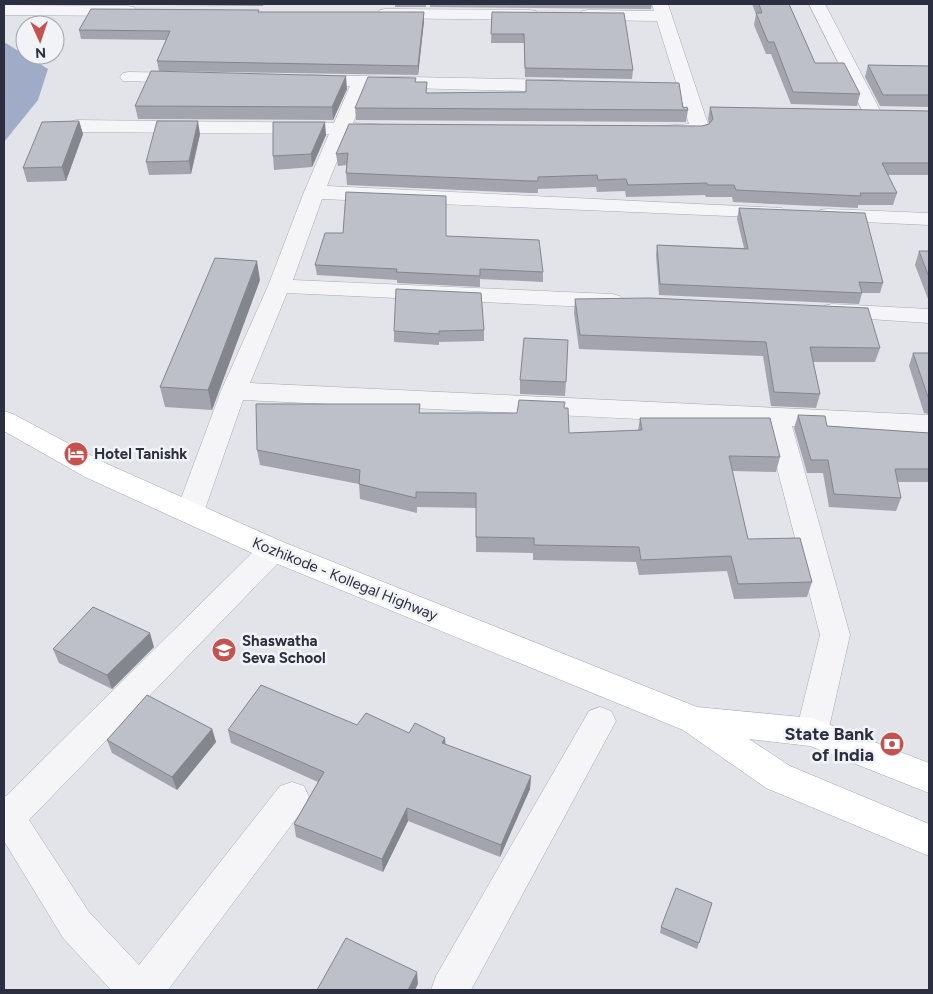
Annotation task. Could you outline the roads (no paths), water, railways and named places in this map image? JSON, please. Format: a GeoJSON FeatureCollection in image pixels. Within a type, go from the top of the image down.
{"type":"FeatureCollection","features":[{"type":"Feature","properties":{"kind":"main road","name":"Kozhikode - Kollegal Highway"},"geometry":{"type":"LineString","coordinates":[[4,420],[95,470],[273,550],[694,720],[778,777],[929,840]]}},
{"type":"Feature","properties":{"kind":"main road","name":"Kozhikode - Kollegal Highway"},"geometry":{"type":"LineString","coordinates":[[694,720],[812,732],[929,778]]}},
{"type":"Feature","properties":{"kind":"street"},"geometry":{"type":"LineString","coordinates":[[817,4],[883,114],[853,113]]}},
{"type":"Feature","properties":{"kind":"street"},"geometry":{"type":"LineString","coordinates":[[4,10],[142,11]]}},
{"type":"Feature","properties":{"kind":"street"},"geometry":{"type":"LineString","coordinates":[[576,15],[662,10],[700,130],[650,130]]}},
{"type":"Feature","properties":{"kind":"street"},"geometry":{"type":"LineString","coordinates":[[369,13],[546,15]]}},
{"type":"Feature","properties":{"kind":"street"},"geometry":{"type":"LineString","coordinates":[[129,77],[206,78]]}},
{"type":"Feature","properties":{"kind":"street"},"geometry":{"type":"LineString","coordinates":[[293,80],[578,86]]}},
{"type":"Feature","properties":{"kind":"street"},"geometry":{"type":"LineString","coordinates":[[190,512],[234,391],[279,286],[314,192],[361,82]]}},
{"type":"Feature","properties":{"kind":"street"},"geometry":{"type":"LineString","coordinates":[[667,88],[687,88]]}},
{"type":"Feature","properties":{"kind":"street"},"geometry":{"type":"LineString","coordinates":[[694,110],[714,110]]}},
{"type":"Feature","properties":{"kind":"street"},"geometry":{"type":"LineString","coordinates":[[76,126],[400,129]]}},
{"type":"Feature","properties":{"kind":"street"},"geometry":{"type":"LineString","coordinates":[[314,192],[929,219]]}},
{"type":"Feature","properties":{"kind":"street"},"geometry":{"type":"LineString","coordinates":[[279,286],[634,302]]}},
{"type":"Feature","properties":{"kind":"street"},"geometry":{"type":"LineString","coordinates":[[811,310],[929,316]]}},
{"type":"Feature","properties":{"kind":"street"},"geometry":{"type":"LineString","coordinates":[[234,391],[929,424]]}},
{"type":"Feature","properties":{"kind":"street"},"geometry":{"type":"LineString","coordinates":[[777,417],[835,635],[812,732]]}},
{"type":"Feature","properties":{"kind":"street"},"geometry":{"type":"LineString","coordinates":[[137,990],[76,925],[5,817],[273,550]]}},
{"type":"Feature","properties":{"kind":"street"},"geometry":{"type":"LineString","coordinates":[[450,990],[600,721]]}},
{"type":"Feature","properties":{"kind":"street"},"geometry":{"type":"LineString","coordinates":[[144,990],[292,797]]}},
{"type":"Feature","properties":{"kind":"water"},"geometry":{"type":"Polygon","coordinates":[[[4,42],[15,49],[15,65],[41,65],[48,69],[38,100],[4,142],[4,42]]]}},
{"type":"Feature","properties":{"kind":"place","name":"Hotel Tanishk"},"geometry":{"type":"Point","coordinates":[76,454]}},
{"type":"Feature","properties":{"kind":"place","name":"Shaswatha Seva School"},"geometry":{"type":"Point","coordinates":[224,650]}},
{"type":"Feature","properties":{"kind":"place","name":"State Bank of India"},"geometry":{"type":"Point","coordinates":[892,744]}}]}
